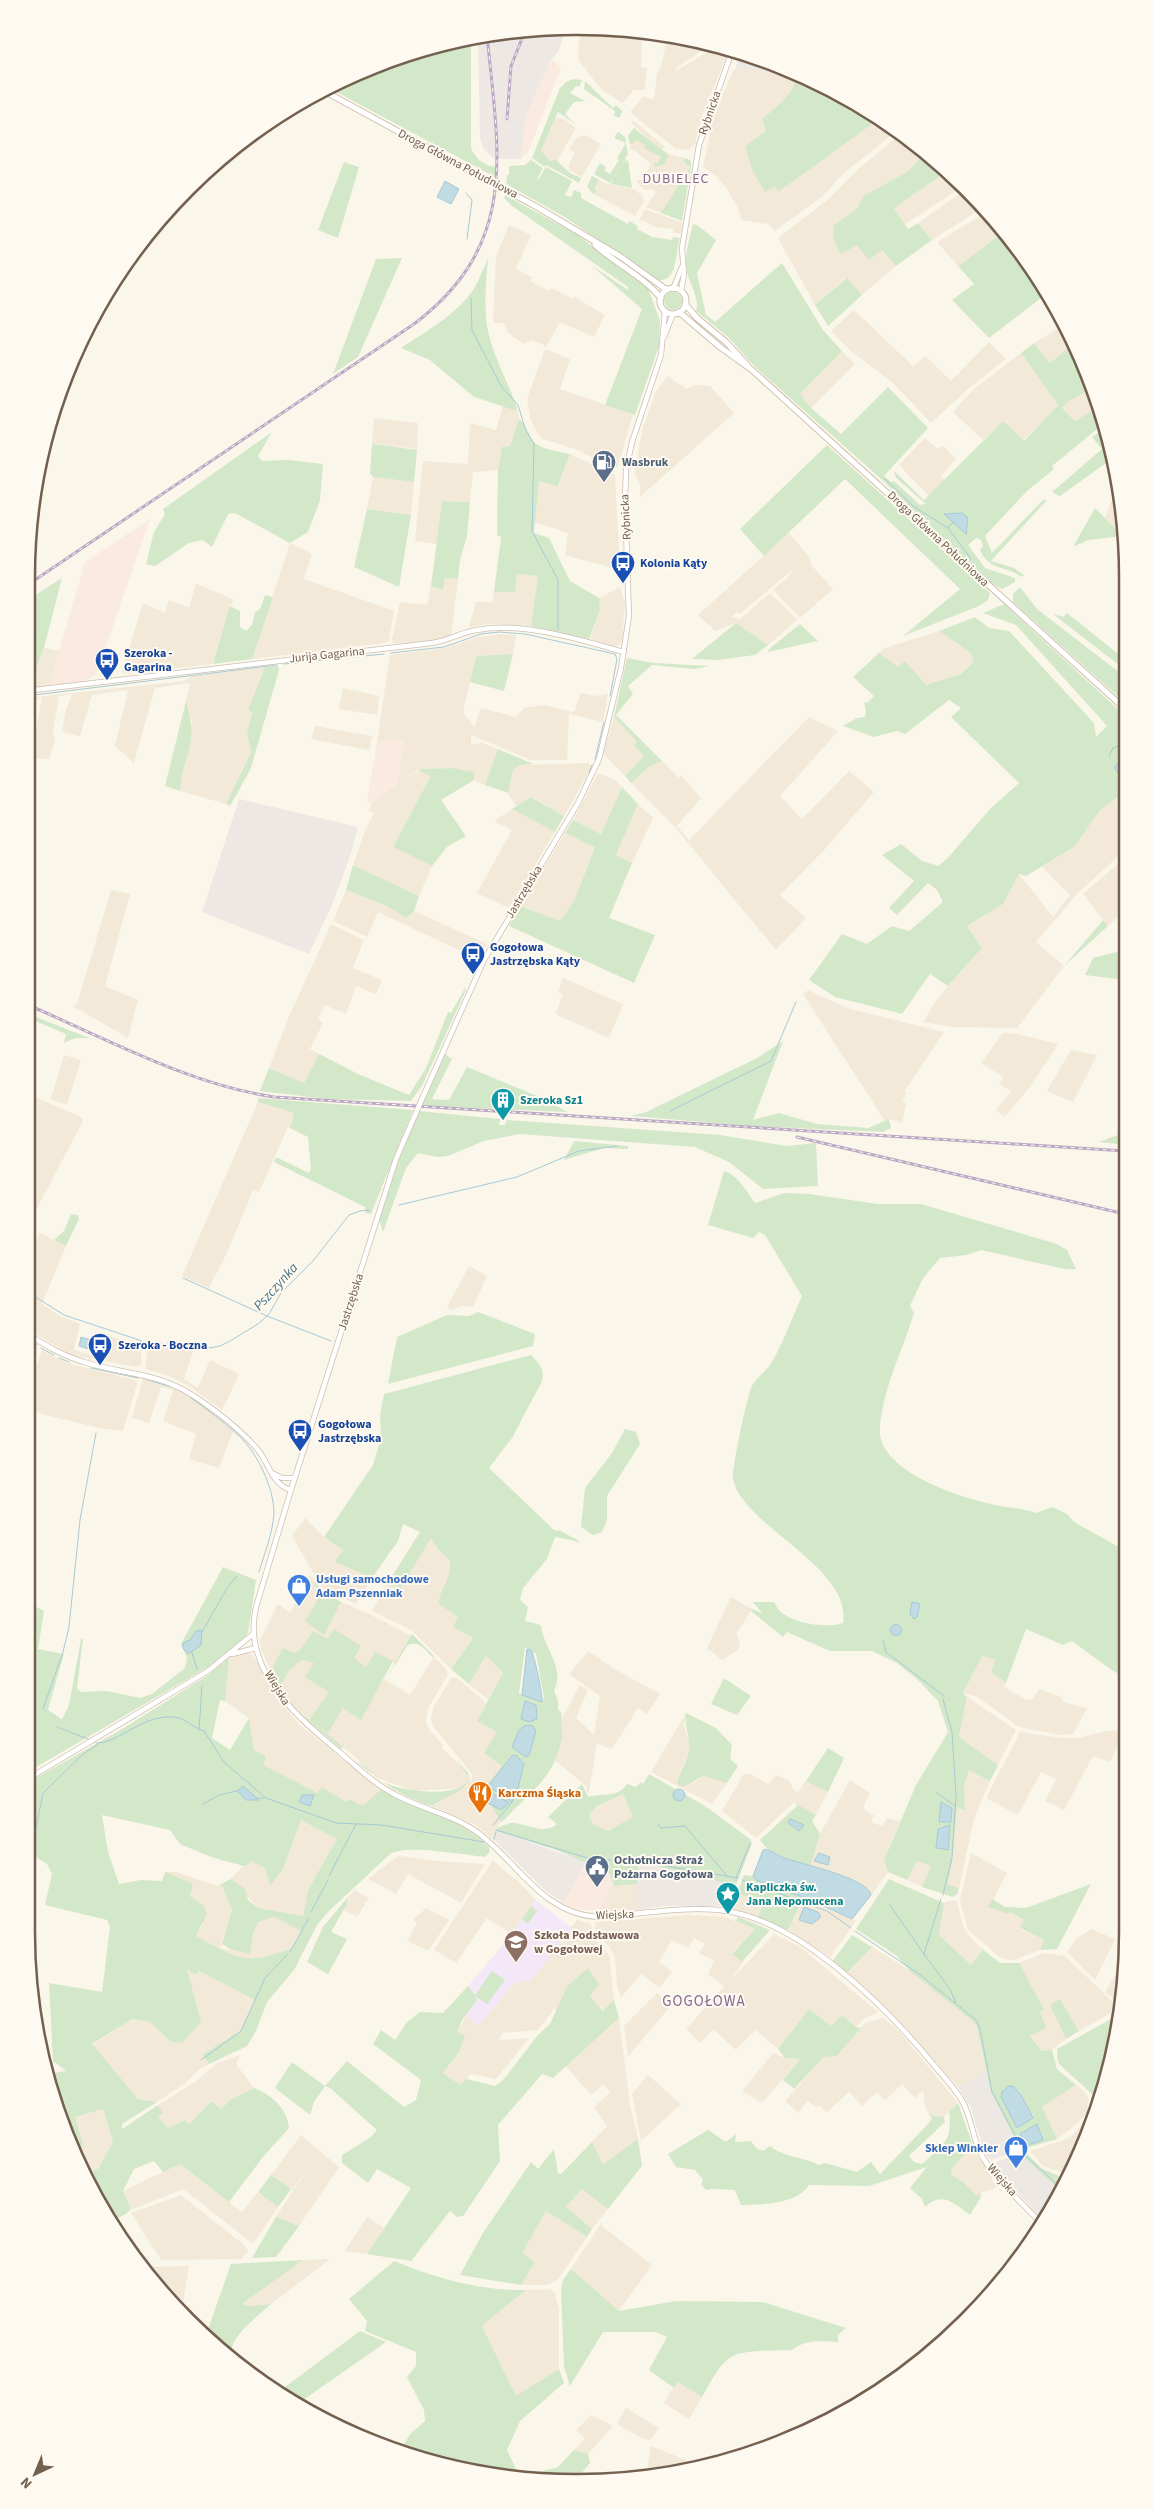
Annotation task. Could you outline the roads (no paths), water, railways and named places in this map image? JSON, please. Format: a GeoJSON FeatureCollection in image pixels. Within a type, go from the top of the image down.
{"type":"FeatureCollection","features":[{"type":"Feature","properties":{"kind":"main road","name":"Droga Główna Południowa"},"geometry":{"type":"LineString","coordinates":[[331,95],[517,195],[621,257],[670,289]]}},
{"type":"Feature","properties":{"kind":"main road","name":"Droga Główna Południowa"},"geometry":{"type":"LineString","coordinates":[[591,240],[619,265],[650,286],[661,298]]}},
{"type":"Feature","properties":{"kind":"main road"},"geometry":{"type":"LineString","coordinates":[[670,289],[681,291],[685,297],[685,304],[676,313],[665,311],[661,304],[661,298],[670,289]]}},
{"type":"Feature","properties":{"kind":"main road","name":"Droga Główna Południowa"},"geometry":{"type":"LineString","coordinates":[[685,304],[697,318],[726,342],[752,370],[1119,703]]}},
{"type":"Feature","properties":{"kind":"main road","name":"Droga Główna Południowa"},"geometry":{"type":"LineString","coordinates":[[676,313],[752,370]]}},
{"type":"Feature","properties":{"kind":"street","name":"Rybnicka"},"geometry":{"type":"LineString","coordinates":[[681,291],[684,274],[682,248],[699,145],[730,57]]}},
{"type":"Feature","properties":{"kind":"street","name":"Rybnicka"},"geometry":{"type":"LineString","coordinates":[[670,289],[682,266]]}},
{"type":"Feature","properties":{"kind":"street","name":"Rybnicka"},"geometry":{"type":"LineString","coordinates":[[599,758],[624,652],[630,603],[625,508],[626,470],[632,442],[659,363],[665,311]]}},
{"type":"Feature","properties":{"kind":"street","name":"Rybnicka"},"geometry":{"type":"LineString","coordinates":[[663,338],[676,313]]}},
{"type":"Feature","properties":{"kind":"street","name":"Jurija Gagarina"},"geometry":{"type":"LineString","coordinates":[[35,690],[432,643],[476,630],[498,628],[530,630],[624,652]]}},
{"type":"Feature","properties":{"kind":"street","name":"Jastrzębska"},"geometry":{"type":"LineString","coordinates":[[291,1490],[396,1158],[414,1115],[484,960],[578,803],[599,758]]}},
{"type":"Feature","properties":{"kind":"street"},"geometry":{"type":"LineString","coordinates":[[35,1338],[66,1356],[93,1365],[153,1376],[178,1386],[229,1423],[258,1450],[277,1482],[291,1490]]}},
{"type":"Feature","properties":{"kind":"street"},"geometry":{"type":"LineString","coordinates":[[272,1474],[282,1478],[294,1478]]}},
{"type":"Feature","properties":{"kind":"street","name":"Wiejska"},"geometry":{"type":"LineString","coordinates":[[291,1490],[256,1607],[253,1634],[256,1648],[282,1699],[312,1730],[386,1790],[457,1820],[477,1832],[544,1896],[557,1905],[576,1913],[596,1917],[705,1910],[726,1911],[766,1923],[811,1948],[893,2019],[917,2045],[961,2099],[978,2146],[986,2161],[1037,2218]]}},
{"type":"Feature","properties":{"kind":"street"},"geometry":{"type":"LineString","coordinates":[[35,1774],[208,1672],[253,1634]]}},
{"type":"Feature","properties":{"kind":"street"},"geometry":{"type":"LineString","coordinates":[[231,1654],[256,1648]]}},
{"type":"Feature","properties":{"kind":"water"},"geometry":{"type":"Polygon","coordinates":[[[445,181],[459,189],[451,204],[437,197],[445,181]]]}},
{"type":"Feature","properties":{"kind":"water"},"geometry":{"type":"Polygon","coordinates":[[[962,513],[968,518],[966,534],[944,514],[962,513]]]}},
{"type":"Feature","properties":{"kind":"water"},"geometry":{"type":"Polygon","coordinates":[[[1119,763],[1119,774],[1114,767],[1119,763]]]}},
{"type":"Feature","properties":{"kind":"water"},"geometry":{"type":"Polygon","coordinates":[[[81,1337],[94,1341],[92,1350],[79,1346],[81,1337]]]}},
{"type":"Feature","properties":{"kind":"water"},"geometry":{"type":"Polygon","coordinates":[[[912,1602],[920,1604],[917,1617],[914,1619],[910,1614],[912,1602]]]}},
{"type":"Feature","properties":{"kind":"water"},"geometry":{"type":"Polygon","coordinates":[[[896,1624],[902,1630],[896,1636],[890,1630],[896,1624]]]}},
{"type":"Feature","properties":{"kind":"water"},"geometry":{"type":"Polygon","coordinates":[[[202,1630],[201,1645],[188,1654],[183,1648],[183,1643],[190,1640],[196,1631],[202,1630]]]}},
{"type":"Feature","properties":{"kind":"water"},"geometry":{"type":"Polygon","coordinates":[[[527,1649],[531,1650],[535,1660],[542,1702],[522,1695],[527,1649]]]}},
{"type":"Feature","properties":{"kind":"water"},"geometry":{"type":"Polygon","coordinates":[[[525,1701],[536,1705],[537,1719],[529,1722],[521,1719],[525,1701]]]}},
{"type":"Feature","properties":{"kind":"water"},"geometry":{"type":"Polygon","coordinates":[[[526,1725],[533,1726],[536,1732],[529,1755],[526,1757],[512,1747],[519,1730],[526,1725]]]}},
{"type":"Feature","properties":{"kind":"water"},"geometry":{"type":"Polygon","coordinates":[[[516,1755],[524,1764],[516,1796],[512,1802],[488,1786],[512,1756],[516,1755]]]}},
{"type":"Feature","properties":{"kind":"water"},"geometry":{"type":"Polygon","coordinates":[[[243,1786],[259,1800],[246,1800],[237,1791],[243,1786]]]}},
{"type":"Feature","properties":{"kind":"water"},"geometry":{"type":"Polygon","coordinates":[[[679,1789],[685,1795],[679,1801],[673,1795],[679,1789]]]}},
{"type":"Feature","properties":{"kind":"water"},"geometry":{"type":"Polygon","coordinates":[[[487,1791],[509,1803],[501,1810],[484,1801],[487,1791]]]}},
{"type":"Feature","properties":{"kind":"water"},"geometry":{"type":"Polygon","coordinates":[[[302,1795],[314,1795],[310,1806],[299,1802],[302,1795]]]}},
{"type":"Feature","properties":{"kind":"water"},"geometry":{"type":"Polygon","coordinates":[[[941,1802],[952,1808],[951,1822],[939,1822],[941,1802]]]}},
{"type":"Feature","properties":{"kind":"water"},"geometry":{"type":"Polygon","coordinates":[[[790,1819],[804,1825],[799,1831],[788,1823],[790,1819]]]}},
{"type":"Feature","properties":{"kind":"water"},"geometry":{"type":"Polygon","coordinates":[[[950,1825],[948,1850],[936,1848],[938,1829],[950,1825]]]}},
{"type":"Feature","properties":{"kind":"water"},"geometry":{"type":"Polygon","coordinates":[[[766,1849],[784,1858],[848,1878],[859,1883],[871,1895],[852,1919],[815,1902],[756,1880],[753,1876],[763,1850],[766,1849]]]}},
{"type":"Feature","properties":{"kind":"water"},"geometry":{"type":"Polygon","coordinates":[[[819,1853],[830,1857],[828,1865],[814,1861],[819,1853]]]}},
{"type":"Feature","properties":{"kind":"water"},"geometry":{"type":"Polygon","coordinates":[[[804,1907],[818,1912],[821,1917],[812,1924],[799,1920],[804,1907]]]}},
{"type":"Feature","properties":{"kind":"water"},"geometry":{"type":"Polygon","coordinates":[[[1009,2086],[1013,2086],[1021,2095],[1033,2118],[1017,2128],[1001,2097],[1002,2092],[1009,2086]]]}},
{"type":"Feature","properties":{"kind":"water"},"geometry":{"type":"Polygon","coordinates":[[[1037,2124],[1043,2140],[1025,2146],[1020,2134],[1037,2124]]]}},
{"type":"Feature","properties":{"kind":"waterway"},"geometry":{"type":"LineString","coordinates":[[466,193],[472,200],[467,239]]}},
{"type":"Feature","properties":{"kind":"waterway"},"geometry":{"type":"LineString","coordinates":[[471,298],[472,330],[501,386],[518,405],[525,428],[534,444],[532,531],[558,580],[558,630]]}},
{"type":"Feature","properties":{"kind":"waterway"},"geometry":{"type":"LineString","coordinates":[[885,479],[913,506],[948,528]]}},
{"type":"Feature","properties":{"kind":"waterway"},"geometry":{"type":"LineString","coordinates":[[953,522],[948,528],[971,559]]}},
{"type":"Feature","properties":{"kind":"waterway"},"geometry":{"type":"LineString","coordinates":[[391,653],[444,647],[481,634],[499,632],[525,634],[615,654],[617,659],[610,696]]}},
{"type":"Feature","properties":{"kind":"waterway"},"geometry":{"type":"LineString","coordinates":[[284,664],[384,654]]}},
{"type":"Feature","properties":{"kind":"waterway"},"geometry":{"type":"LineString","coordinates":[[35,695],[277,665]]}},
{"type":"Feature","properties":{"kind":"waterway"},"geometry":{"type":"LineString","coordinates":[[595,759],[604,722]]}},
{"type":"Feature","properties":{"kind":"waterway"},"geometry":{"type":"LineString","coordinates":[[1109,756],[1113,748],[1119,746]]}},
{"type":"Feature","properties":{"kind":"waterway"},"geometry":{"type":"LineString","coordinates":[[589,773],[592,765]]}},
{"type":"Feature","properties":{"kind":"waterway"},"geometry":{"type":"LineString","coordinates":[[670,1111],[771,1061],[796,1002]]}},
{"type":"Feature","properties":{"kind":"waterway","name":"Pszczynka"},"geometry":{"type":"LineString","coordinates":[[399,1205],[517,1177],[579,1151],[617,1146]]}},
{"type":"Feature","properties":{"kind":"waterway","name":"Pszczynka"},"geometry":{"type":"LineString","coordinates":[[149,1342],[210,1348],[230,1341],[258,1324],[269,1314],[281,1293],[313,1261],[349,1215],[370,1210]]}},
{"type":"Feature","properties":{"kind":"waterway"},"geometry":{"type":"LineString","coordinates":[[183,1278],[267,1316],[331,1341]]}},
{"type":"Feature","properties":{"kind":"waterway","name":"Pszczynka"},"geometry":{"type":"LineString","coordinates":[[35,1297],[64,1315],[142,1341]]}},
{"type":"Feature","properties":{"kind":"waterway"},"geometry":{"type":"LineString","coordinates":[[41,1348],[54,1355]]}},
{"type":"Feature","properties":{"kind":"waterway"},"geometry":{"type":"LineString","coordinates":[[59,1358],[69,1362]]}},
{"type":"Feature","properties":{"kind":"waterway"},"geometry":{"type":"LineString","coordinates":[[91,1368],[138,1378]]}},
{"type":"Feature","properties":{"kind":"waterway"},"geometry":{"type":"LineString","coordinates":[[145,1379],[171,1387]]}},
{"type":"Feature","properties":{"kind":"waterway"},"geometry":{"type":"LineString","coordinates":[[190,1397],[245,1442],[258,1461],[268,1482],[274,1513],[270,1536],[259,1572]]}},
{"type":"Feature","properties":{"kind":"waterway"},"geometry":{"type":"LineString","coordinates":[[43,1709],[63,1652],[69,1627],[80,1520],[96,1433]]}},
{"type":"Feature","properties":{"kind":"waterway"},"geometry":{"type":"LineString","coordinates":[[202,1632],[227,1588],[237,1576]]}},
{"type":"Feature","properties":{"kind":"waterway"},"geometry":{"type":"LineString","coordinates":[[883,1640],[886,1652],[944,1696]]}},
{"type":"Feature","properties":{"kind":"waterway"},"geometry":{"type":"LineString","coordinates":[[192,1653],[197,1669]]}},
{"type":"Feature","properties":{"kind":"waterway"},"geometry":{"type":"LineString","coordinates":[[199,1730],[202,1686]]}},
{"type":"Feature","properties":{"kind":"waterway"},"geometry":{"type":"LineString","coordinates":[[943,1699],[952,1732],[956,1795],[952,1858],[943,1895]]}},
{"type":"Feature","properties":{"kind":"waterway"},"geometry":{"type":"LineString","coordinates":[[96,1743],[113,1739],[151,1720],[178,1718],[204,1731],[224,1762],[266,1798],[336,1823],[381,1825],[484,1842]]}},
{"type":"Feature","properties":{"kind":"waterway"},"geometry":{"type":"LineString","coordinates":[[57,1727],[88,1739]]}},
{"type":"Feature","properties":{"kind":"waterway"},"geometry":{"type":"LineString","coordinates":[[35,1833],[43,1793],[82,1755],[98,1744]]}},
{"type":"Feature","properties":{"kind":"waterway"},"geometry":{"type":"LineString","coordinates":[[203,1804],[219,1795],[237,1791]]}},
{"type":"Feature","properties":{"kind":"waterway"},"geometry":{"type":"LineString","coordinates":[[936,1792],[955,1806]]}},
{"type":"Feature","properties":{"kind":"waterway"},"geometry":{"type":"LineString","coordinates":[[258,1798],[264,1798]]}},
{"type":"Feature","properties":{"kind":"waterway"},"geometry":{"type":"LineString","coordinates":[[493,1825],[512,1802]]}},
{"type":"Feature","properties":{"kind":"waterway"},"geometry":{"type":"LineString","coordinates":[[329,1876],[356,1824]]}},
{"type":"Feature","properties":{"kind":"waterway"},"geometry":{"type":"LineString","coordinates":[[658,1824],[661,1828],[685,1826],[727,1876]]}},
{"type":"Feature","properties":{"kind":"waterway"},"geometry":{"type":"LineString","coordinates":[[496,1830],[594,1860],[630,1860],[738,1878]]}},
{"type":"Feature","properties":{"kind":"waterway"},"geometry":{"type":"LineString","coordinates":[[494,1839],[496,1832]]}},
{"type":"Feature","properties":{"kind":"waterway"},"geometry":{"type":"LineString","coordinates":[[736,1878],[750,1844]]}},
{"type":"Feature","properties":{"kind":"waterway"},"geometry":{"type":"LineString","coordinates":[[311,1912],[328,1880]]}},
{"type":"Feature","properties":{"kind":"waterway"},"geometry":{"type":"LineString","coordinates":[[742,1880],[827,1911],[851,1928]]}},
{"type":"Feature","properties":{"kind":"waterway"},"geometry":{"type":"LineString","coordinates":[[941,1899],[924,1954],[950,1989],[956,2003]]}},
{"type":"Feature","properties":{"kind":"waterway"},"geometry":{"type":"LineString","coordinates":[[889,1904],[924,1954]]}},
{"type":"Feature","properties":{"kind":"waterway"},"geometry":{"type":"LineString","coordinates":[[290,1952],[309,1918]]}},
{"type":"Feature","properties":{"kind":"waterway"},"geometry":{"type":"LineString","coordinates":[[855,1931],[919,1974],[976,2020],[980,2029],[992,2092],[1022,2148]]}},
{"type":"Feature","properties":{"kind":"waterway"},"geometry":{"type":"LineString","coordinates":[[201,2060],[241,2031],[265,1978],[287,1955]]}},
{"type":"Feature","properties":{"kind":"waterway"},"geometry":{"type":"LineString","coordinates":[[1025,2155],[1056,2184]]}},
{"type":"Feature","properties":{"kind":"waterway"},"geometry":{"type":"LineString","coordinates":[[964,2310],[970,2305]]}},
{"type":"Feature","properties":{"kind":"railway"},"geometry":{"type":"LineString","coordinates":[[507,119],[511,66],[522,38]]}},
{"type":"Feature","properties":{"kind":"railway"},"geometry":{"type":"LineString","coordinates":[[35,580],[414,324],[448,293],[472,261],[487,228],[495,193],[497,156],[488,43]]}},
{"type":"Feature","properties":{"kind":"railway"},"geometry":{"type":"LineString","coordinates":[[35,1008],[179,1071],[242,1091],[274,1097],[1119,1151]]}},
{"type":"Feature","properties":{"kind":"railway"},"geometry":{"type":"LineString","coordinates":[[797,1137],[1119,1213]]}},
{"type":"Feature","properties":{"kind":"place","name":"Wasbruk"},"geometry":{"type":"Point","coordinates":[604,483]}},
{"type":"Feature","properties":{"kind":"place","name":"Kolonia Kąty"},"geometry":{"type":"Point","coordinates":[623,584]}},
{"type":"Feature","properties":{"kind":"place","name":"Szeroka - Gagarina"},"geometry":{"type":"Point","coordinates":[107,681]}},
{"type":"Feature","properties":{"kind":"place","name":"Gogołowa Jastrzębska Kąty"},"geometry":{"type":"Point","coordinates":[473,975]}},
{"type":"Feature","properties":{"kind":"place","name":"Szeroka Sz1"},"geometry":{"type":"Point","coordinates":[503,1121]}},
{"type":"Feature","properties":{"kind":"place","name":"Szeroka - Boczna"},"geometry":{"type":"Point","coordinates":[100,1366]}},
{"type":"Feature","properties":{"kind":"place","name":"Gogołowa Jastrzębska"},"geometry":{"type":"Point","coordinates":[300,1452]}},
{"type":"Feature","properties":{"kind":"place","name":"Usługi samochodowe Adam Pszenniak"},"geometry":{"type":"Point","coordinates":[299,1607]}},
{"type":"Feature","properties":{"kind":"place","name":"Karczma Śląska"},"geometry":{"type":"Point","coordinates":[480,1814]}},
{"type":"Feature","properties":{"kind":"place","name":"Ochotnicza Straż Pożarna Gogołowa"},"geometry":{"type":"Point","coordinates":[597,1888]}},
{"type":"Feature","properties":{"kind":"place","name":"Kapliczka św. Jana Nepomucena"},"geometry":{"type":"Point","coordinates":[728,1915]}},
{"type":"Feature","properties":{"kind":"place","name":"Szkoła Podstawowa w Gogołowej"},"geometry":{"type":"Point","coordinates":[516,1963]}},
{"type":"Feature","properties":{"kind":"place","name":"Sklep Winkler"},"geometry":{"type":"Point","coordinates":[1016,2169]}},
{"type":"Feature","properties":{"kind":"district","name":"DUBIELEC"},"geometry":{"type":"Point","coordinates":[676,179]}},
{"type":"Feature","properties":{"kind":"district","name":"GOGOŁOWA"},"geometry":{"type":"Point","coordinates":[704,2001]}}]}
